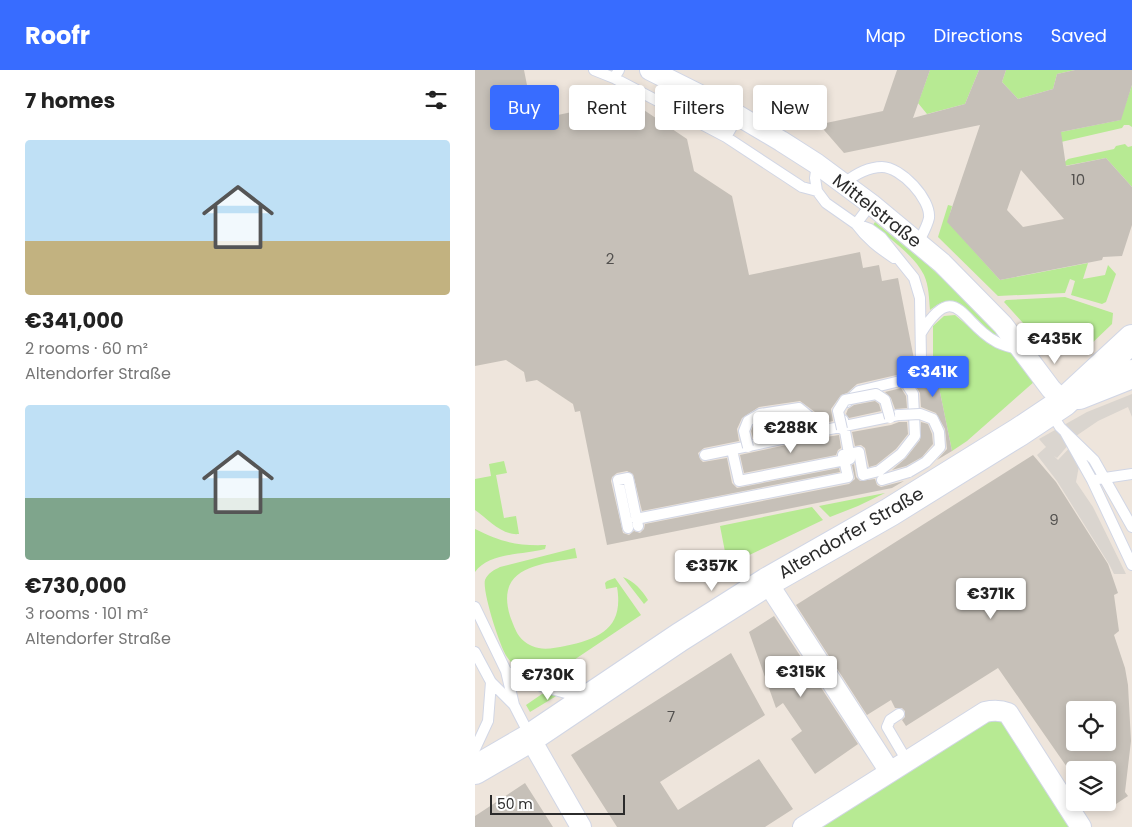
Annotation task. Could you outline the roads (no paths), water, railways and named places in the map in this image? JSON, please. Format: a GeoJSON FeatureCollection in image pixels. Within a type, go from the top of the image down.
{"type":"FeatureCollection","features":[{"type":"Feature","properties":{"kind":"main road","name":"Altendorfer Straße"},"geometry":{"type":"LineString","coordinates":[[1060,415],[1132,339]]}},
{"type":"Feature","properties":{"kind":"main road","name":"Altendorfer Straße"},"geometry":{"type":"LineString","coordinates":[[475,770],[530,738],[679,637],[767,582],[890,512],[1019,432],[1060,415],[1132,374]]}},
{"type":"Feature","properties":{"kind":"street","name":"Mittelstraße"},"geometry":{"type":"LineString","coordinates":[[650,70],[679,85]]}},
{"type":"Feature","properties":{"kind":"street","name":"Mittelstraße"},"geometry":{"type":"LineString","coordinates":[[743,119],[817,164],[871,204],[942,263],[1003,325],[1051,389],[1060,415]]}},
{"type":"Feature","properties":{"kind":"street"},"geometry":{"type":"LineString","coordinates":[[767,582],[899,767]]}},
{"type":"Feature","properties":{"kind":"street"},"geometry":{"type":"LineString","coordinates":[[803,827],[985,712],[1001,710],[1008,713],[1081,827]]}},
{"type":"Feature","properties":{"kind":"street"},"geometry":{"type":"LineString","coordinates":[[530,738],[581,827]]}},
{"type":"Feature","properties":{"kind":"lane"},"geometry":{"type":"LineString","coordinates":[[594,70],[616,74],[726,136],[802,187],[817,191]]}},
{"type":"Feature","properties":{"kind":"lane"},"geometry":{"type":"LineString","coordinates":[[726,136],[730,130]]}},
{"type":"Feature","properties":{"kind":"lane"},"geometry":{"type":"LineString","coordinates":[[817,164],[815,178],[817,191],[826,203],[856,224],[870,229],[881,237],[914,278],[920,298],[921,364],[904,380],[859,391],[847,401],[841,412],[843,428]]}},
{"type":"Feature","properties":{"kind":"lane"},"geometry":{"type":"LineString","coordinates":[[843,184],[855,174],[873,168],[884,167],[895,170],[914,186],[924,198],[929,208],[929,218],[918,243]]}},
{"type":"Feature","properties":{"kind":"lane"},"geometry":{"type":"LineString","coordinates":[[856,224],[871,204]]}},
{"type":"Feature","properties":{"kind":"lane"},"geometry":{"type":"LineString","coordinates":[[921,333],[938,310],[944,307],[953,308],[960,310],[981,331],[995,341],[1021,351]]}},
{"type":"Feature","properties":{"kind":"lane"},"geometry":{"type":"LineString","coordinates":[[634,524],[848,477],[843,455],[859,452],[863,475],[879,471],[901,454],[915,436],[913,394],[904,380]]}},
{"type":"Feature","properties":{"kind":"lane"},"geometry":{"type":"LineString","coordinates":[[731,451],[738,482],[849,460],[840,412],[846,401],[876,395],[884,401],[895,417]]}},
{"type":"Feature","properties":{"kind":"lane"},"geometry":{"type":"LineString","coordinates":[[748,447],[745,431],[748,421],[761,414],[799,408],[810,417],[813,434]]}},
{"type":"Feature","properties":{"kind":"lane"},"geometry":{"type":"LineString","coordinates":[[731,451],[895,417],[920,414],[933,419],[939,432],[940,447],[926,462],[909,472],[882,480]]}},
{"type":"Feature","properties":{"kind":"lane"},"geometry":{"type":"LineString","coordinates":[[1060,415],[1094,460],[1132,527]]}},
{"type":"Feature","properties":{"kind":"lane"},"geometry":{"type":"LineString","coordinates":[[1060,415],[1132,565]]}},
{"type":"Feature","properties":{"kind":"lane"},"geometry":{"type":"LineString","coordinates":[[748,447],[843,428]]}},
{"type":"Feature","properties":{"kind":"lane"},"geometry":{"type":"LineString","coordinates":[[706,456],[813,434]]}},
{"type":"Feature","properties":{"kind":"lane"},"geometry":{"type":"LineString","coordinates":[[1092,480],[1132,474]]}},
{"type":"Feature","properties":{"kind":"lane"},"geometry":{"type":"LineString","coordinates":[[475,607],[506,672],[514,705],[530,738]]}},
{"type":"Feature","properties":{"kind":"lane"},"geometry":{"type":"LineString","coordinates":[[475,652],[491,682],[514,705]]}},
{"type":"Feature","properties":{"kind":"lane"},"geometry":{"type":"LineString","coordinates":[[506,672],[533,683],[589,699]]}},
{"type":"Feature","properties":{"kind":"lane"},"geometry":{"type":"LineString","coordinates":[[475,748],[488,721],[491,682]]}},
{"type":"Feature","properties":{"kind":"lane"},"geometry":{"type":"LineString","coordinates":[[899,714],[890,720],[887,727],[899,767]]}}]}
